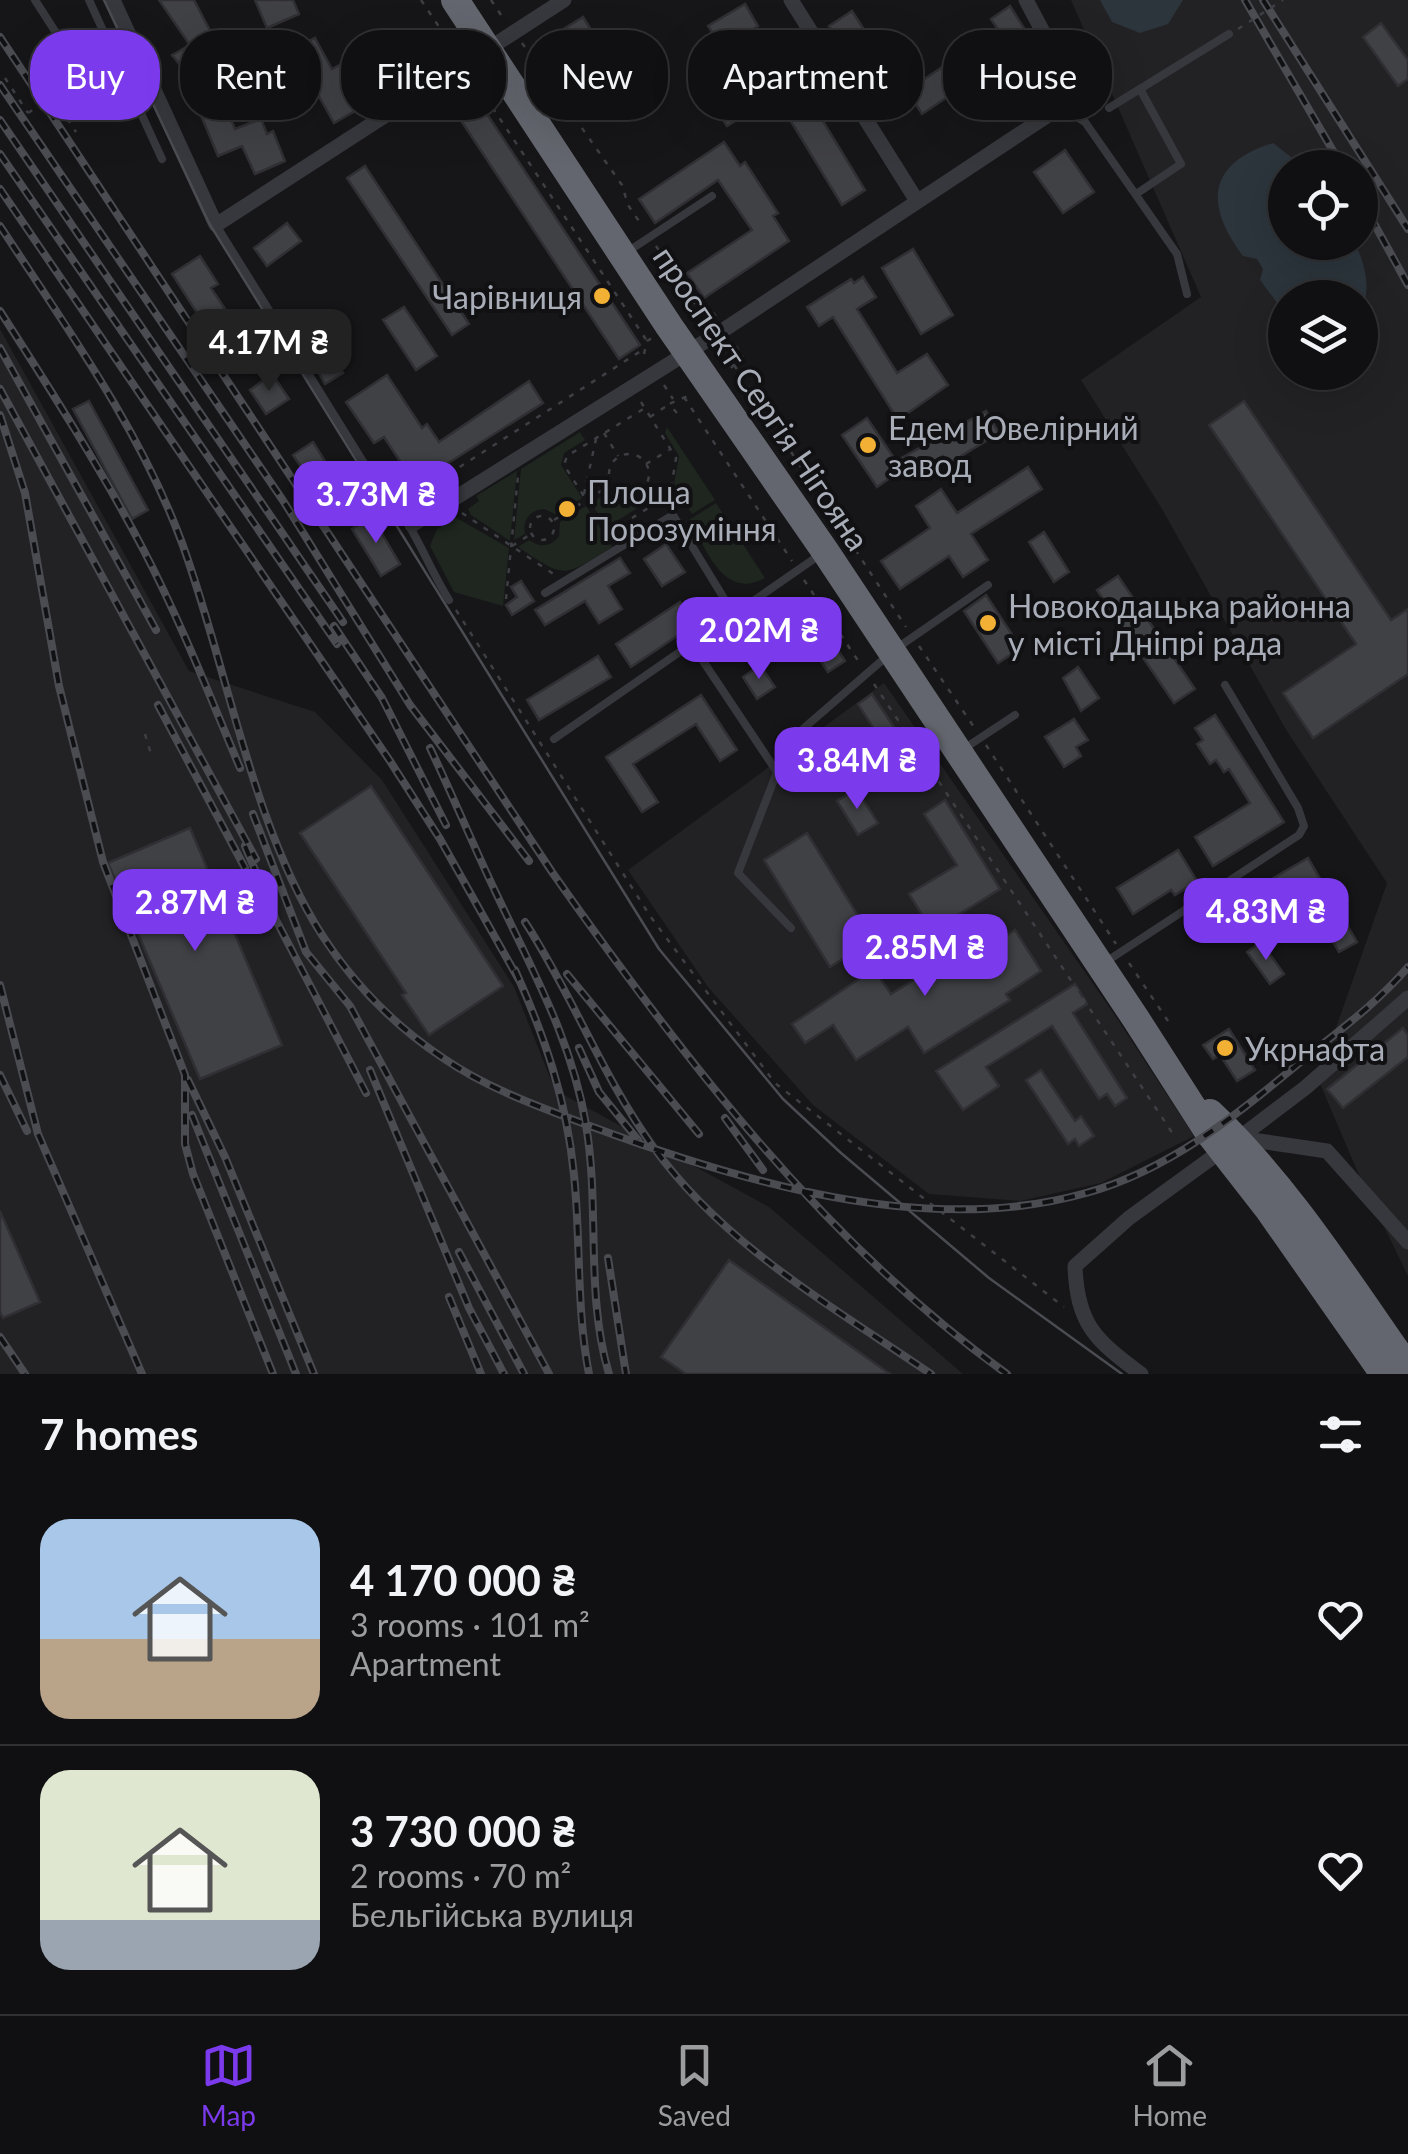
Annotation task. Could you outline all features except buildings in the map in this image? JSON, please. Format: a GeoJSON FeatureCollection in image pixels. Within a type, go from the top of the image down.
{"type":"FeatureCollection","features":[{"type":"Feature","properties":{"kind":"highway","name":"проспект Сергія Нігояна"},"geometry":{"type":"LineString","coordinates":[[456,0],[467,30]]}},
{"type":"Feature","properties":{"kind":"highway","name":"проспект Сергія Нігояна"},"geometry":{"type":"LineString","coordinates":[[506,97],[623,255],[825,551],[902,645],[1111,958],[1179,1083],[1231,1145],[1384,1374]]}},
{"type":"Feature","properties":{"kind":"highway","name":"проспект Сергія Нігояна"},"geometry":{"type":"LineString","coordinates":[[1231,1145],[1274,1180],[1408,1368]]}},
{"type":"Feature","properties":{"kind":"street"},"geometry":{"type":"LineString","coordinates":[[113,0],[216,225],[380,120]]}},
{"type":"Feature","properties":{"kind":"street"},"geometry":{"type":"LineString","coordinates":[[506,39],[564,0]]}},
{"type":"Feature","properties":{"kind":"street"},"geometry":{"type":"LineString","coordinates":[[791,0],[917,201]]}},
{"type":"Feature","properties":{"kind":"street"},"geometry":{"type":"LineString","coordinates":[[1026,0],[1042,30]]}},
{"type":"Feature","properties":{"kind":"street"},"geometry":{"type":"LineString","coordinates":[[412,525],[1043,120]]}},
{"type":"Feature","properties":{"kind":"street"},"geometry":{"type":"LineString","coordinates":[[1141,1374],[1114,1354],[1089,1326],[1076,1303],[1075,1266],[1129,1218],[1305,1088],[1408,998]]}},
{"type":"Feature","properties":{"kind":"street"},"geometry":{"type":"LineString","coordinates":[[1231,1145],[1327,1151],[1408,1242]]}},
{"type":"Feature","properties":{"kind":"lane"},"geometry":{"type":"LineString","coordinates":[[35,0],[54,30]]}},
{"type":"Feature","properties":{"kind":"lane"},"geometry":{"type":"LineString","coordinates":[[89,0],[162,160]]}},
{"type":"Feature","properties":{"kind":"lane"},"geometry":{"type":"LineString","coordinates":[[1112,106],[1233,31]]}},
{"type":"Feature","properties":{"kind":"lane"},"geometry":{"type":"LineString","coordinates":[[1136,194],[1181,164],[1140,89]]}},
{"type":"Feature","properties":{"kind":"lane"},"geometry":{"type":"LineString","coordinates":[[1083,120],[1177,254],[1188,294]]}},
{"type":"Feature","properties":{"kind":"lane"},"geometry":{"type":"LineString","coordinates":[[623,255],[712,196]]}},
{"type":"Feature","properties":{"kind":"lane"},"geometry":{"type":"LineString","coordinates":[[216,225],[377,484],[400,506],[412,525],[430,568],[450,600]]}},
{"type":"Feature","properties":{"kind":"lane"},"geometry":{"type":"LineString","coordinates":[[545,593],[673,515],[733,612]]}},
{"type":"Feature","properties":{"kind":"lane"},"geometry":{"type":"LineString","coordinates":[[554,738],[825,551]]}},
{"type":"Feature","properties":{"kind":"lane"},"geometry":{"type":"LineString","coordinates":[[791,928],[738,873],[777,772],[804,728],[902,645],[988,585]]}},
{"type":"Feature","properties":{"kind":"lane"},"geometry":{"type":"LineString","coordinates":[[690,642],[777,772]]}},
{"type":"Feature","properties":{"kind":"lane"},"geometry":{"type":"LineString","coordinates":[[1111,958],[1298,835],[1304,826],[1298,808],[1226,685]]}},
{"type":"Feature","properties":{"kind":"lane"},"geometry":{"type":"LineString","coordinates":[[969,746],[1014,716]]}},
{"type":"Feature","properties":{"kind":"path"},"geometry":{"type":"LineString","coordinates":[[421,0],[450,30]]}},
{"type":"Feature","properties":{"kind":"path"},"geometry":{"type":"LineString","coordinates":[[491,0],[622,185],[628,205],[694,303],[708,306],[718,321],[711,326]]}},
{"type":"Feature","properties":{"kind":"path"},"geometry":{"type":"LineString","coordinates":[[1233,31],[1283,0]]}},
{"type":"Feature","properties":{"kind":"path"},"geometry":{"type":"LineString","coordinates":[[4,78],[28,113],[52,97],[76,132]]}},
{"type":"Feature","properties":{"kind":"path"},"geometry":{"type":"LineString","coordinates":[[506,106],[647,341]]}},
{"type":"Feature","properties":{"kind":"path"},"geometry":{"type":"LineString","coordinates":[[400,506],[644,352],[647,341],[655,336]]}},
{"type":"Feature","properties":{"kind":"path"},"geometry":{"type":"LineString","coordinates":[[736,346],[746,363]]}},
{"type":"Feature","properties":{"kind":"path"},"geometry":{"type":"LineString","coordinates":[[742,356],[733,366],[902,645],[1111,958],[1170,1024]]}},
{"type":"Feature","properties":{"kind":"path"},"geometry":{"type":"LineString","coordinates":[[660,380],[677,413]]}},
{"type":"Feature","properties":{"kind":"path"},"geometry":{"type":"LineString","coordinates":[[631,386],[676,458],[670,495],[607,534],[564,465],[567,456],[644,408]]}},
{"type":"Feature","properties":{"kind":"path"},"geometry":{"type":"LineString","coordinates":[[650,417],[692,394]]}},
{"type":"Feature","properties":{"kind":"path"},"geometry":{"type":"LineString","coordinates":[[684,397],[1174,1137]]}},
{"type":"Feature","properties":{"kind":"path"},"geometry":{"type":"LineString","coordinates":[[604,433],[618,457]]}},
{"type":"Feature","properties":{"kind":"path"},"geometry":{"type":"LineString","coordinates":[[585,498],[596,437]]}},
{"type":"Feature","properties":{"kind":"path"},"geometry":{"type":"LineString","coordinates":[[646,464],[670,449]]}},
{"type":"Feature","properties":{"kind":"path"},"geometry":{"type":"LineString","coordinates":[[506,599],[520,455]]}},
{"type":"Feature","properties":{"kind":"path"},"geometry":{"type":"LineString","coordinates":[[612,485],[625,493],[639,490],[648,477],[646,464],[636,456],[618,457]]}},
{"type":"Feature","properties":{"kind":"path"},"geometry":{"type":"LineString","coordinates":[[612,485],[610,469],[618,457]]}},
{"type":"Feature","properties":{"kind":"path"},"geometry":{"type":"LineString","coordinates":[[553,521],[536,517],[530,526],[532,534],[542,540],[550,536],[553,521],[612,485]]}},
{"type":"Feature","properties":{"kind":"path"},"geometry":{"type":"LineString","coordinates":[[430,486],[564,581]]}},
{"type":"Feature","properties":{"kind":"path"},"geometry":{"type":"LineString","coordinates":[[639,490],[649,507]]}},
{"type":"Feature","properties":{"kind":"path"},"geometry":{"type":"LineString","coordinates":[[512,546],[532,534]]}},
{"type":"Feature","properties":{"kind":"path"},"geometry":{"type":"LineString","coordinates":[[450,600],[650,916],[775,1083],[1089,1326]]}},
{"type":"Feature","properties":{"kind":"path"},"geometry":{"type":"LineString","coordinates":[[144,734],[151,754]]}},
{"type":"Feature","properties":{"kind":"shaded area"},"geometry":{"type":"Polygon","coordinates":[[[1071,0],[1408,0],[1408,1276],[1318,1079],[1387,883],[1285,728],[1162,509],[1081,380],[1201,297],[1112,94],[1112,30],[1084,30],[1071,0]]]}},
{"type":"Feature","properties":{"kind":"shaded area"},"geometry":{"type":"Polygon","coordinates":[[[1100,0],[1183,0],[1168,24],[1140,33],[1112,22],[1100,0]]]}},
{"type":"Feature","properties":{"kind":"shaded area"},"geometry":{"type":"Polygon","coordinates":[[[1273,143],[1282,150],[1268,150],[1268,260],[1361,260],[1366,280],[1268,280],[1268,291],[1260,280],[1263,269],[1257,259],[1243,256],[1222,220],[1218,204],[1224,175],[1251,152],[1273,143]]]}},
{"type":"Feature","properties":{"kind":"shaded area"},"geometry":{"type":"Polygon","coordinates":[[[0,329],[189,671],[315,712],[382,780],[514,987],[555,1090],[769,1207],[963,1374],[0,1374],[0,329]]]}},
{"type":"Feature","properties":{"kind":"shaded area"},"geometry":{"type":"Polygon","coordinates":[[[667,427],[715,500],[692,514],[674,484],[679,456],[665,433],[667,427]]]}},
{"type":"Feature","properties":{"kind":"shaded area"},"geometry":{"type":"Polygon","coordinates":[[[580,432],[585,440],[564,453],[561,465],[582,498],[555,514],[544,509],[535,511],[526,520],[525,534],[514,540],[521,469],[580,432]]]}},
{"type":"Feature","properties":{"kind":"shaded area"},"geometry":{"type":"Polygon","coordinates":[[[517,471],[510,541],[468,509],[479,501],[476,496],[517,471]]]}},
{"type":"Feature","properties":{"kind":"shaded area"},"geometry":{"type":"Polygon","coordinates":[[[611,491],[626,499],[640,497],[644,504],[607,527],[591,503],[611,491]]]}},
{"type":"Feature","properties":{"kind":"shaded area"},"geometry":{"type":"Polygon","coordinates":[[[716,503],[765,578],[738,583],[710,558],[689,520],[716,503]]]}},
{"type":"Feature","properties":{"kind":"shaded area"},"geometry":{"type":"Polygon","coordinates":[[[586,506],[612,547],[596,557],[565,571],[546,565],[518,547],[529,540],[549,544],[559,536],[560,522],[586,506]]]}},
{"type":"Feature","properties":{"kind":"shaded area"},"geometry":{"type":"Polygon","coordinates":[[[455,517],[509,548],[503,606],[454,592],[430,546],[437,529],[455,517]]]}},
{"type":"Feature","properties":{"kind":"shaded area"},"geometry":{"type":"Polygon","coordinates":[[[884,683],[1194,1136],[1101,1183],[1020,1201],[929,1194],[813,1105],[708,987],[628,870],[884,683]]]}},
{"type":"Feature","properties":{"kind":"tram line"},"geometry":{"type":"LineString","coordinates":[[104,0],[209,223],[659,949],[783,1099],[841,1153],[989,1278],[1122,1374]]}},
{"type":"Feature","properties":{"kind":"railway"},"geometry":{"type":"LineString","coordinates":[[1245,0],[1332,150]]}},
{"type":"Feature","properties":{"kind":"railway"},"geometry":{"type":"LineString","coordinates":[[1263,0],[1408,229]]}},
{"type":"Feature","properties":{"kind":"railway"},"geometry":{"type":"LineString","coordinates":[[0,37],[552,872],[652,1009],[759,1143],[817,1206],[940,1323],[1007,1374]]}},
{"type":"Feature","properties":{"kind":"railway"},"geometry":{"type":"LineString","coordinates":[[0,85],[284,502],[410,705],[529,861]]}},
{"type":"Feature","properties":{"kind":"railway"},"geometry":{"type":"LineString","coordinates":[[0,120],[343,622]]}},
{"type":"Feature","properties":{"kind":"railway"},"geometry":{"type":"LineString","coordinates":[[0,154],[337,644]]}},
{"type":"Feature","properties":{"kind":"railway"},"geometry":{"type":"LineString","coordinates":[[0,189],[390,761],[440,839],[519,980]]}},
{"type":"Feature","properties":{"kind":"railway"},"geometry":{"type":"LineString","coordinates":[[0,226],[100,380],[165,501],[198,591],[259,796],[298,892],[322,935],[361,987],[408,1032],[478,1079],[648,1147],[771,1184],[899,1206],[963,1209],[1025,1205],[1086,1193],[1177,1154],[1283,1076],[1373,1002],[1408,967]]}},
{"type":"Feature","properties":{"kind":"railway"},"geometry":{"type":"LineString","coordinates":[[1378,231],[1408,285]]}},
{"type":"Feature","properties":{"kind":"railway"},"geometry":{"type":"LineString","coordinates":[[0,311],[92,458],[143,549],[240,768]]}},
{"type":"Feature","properties":{"kind":"railway"},"geometry":{"type":"LineString","coordinates":[[0,348],[156,630]]}},
{"type":"Feature","properties":{"kind":"railway"},"geometry":{"type":"LineString","coordinates":[[0,389],[256,859]]}},
{"type":"Feature","properties":{"kind":"railway"},"geometry":{"type":"LineString","coordinates":[[0,415],[25,493],[59,686],[103,862],[185,1075],[185,1144],[193,1174],[273,1374]]}},
{"type":"Feature","properties":{"kind":"railway"},"geometry":{"type":"LineString","coordinates":[[334,626],[382,698],[446,825]]}},
{"type":"Feature","properties":{"kind":"railway"},"geometry":{"type":"LineString","coordinates":[[158,705],[245,868]]}},
{"type":"Feature","properties":{"kind":"railway"},"geometry":{"type":"LineString","coordinates":[[430,748],[549,1006],[580,1094],[590,1156],[597,1313],[609,1374]]}},
{"type":"Feature","properties":{"kind":"railway"},"geometry":{"type":"LineString","coordinates":[[253,814],[306,952],[350,1006],[549,1374]]}},
{"type":"Feature","properties":{"kind":"railway"},"geometry":{"type":"LineString","coordinates":[[245,846],[276,920],[366,1093]]}},
{"type":"Feature","properties":{"kind":"railway"},"geometry":{"type":"LineString","coordinates":[[525,922],[619,1093],[682,1183],[713,1215],[782,1273],[931,1374]]}},
{"type":"Feature","properties":{"kind":"railway"},"geometry":{"type":"LineString","coordinates":[[515,970],[545,1045],[566,1122],[574,1175],[582,1324],[589,1374]]}},
{"type":"Feature","properties":{"kind":"railway"},"geometry":{"type":"LineString","coordinates":[[567,974],[699,1134]]}},
{"type":"Feature","properties":{"kind":"railway"},"geometry":{"type":"LineString","coordinates":[[0,985],[38,1134],[142,1374]]}},
{"type":"Feature","properties":{"kind":"railway"},"geometry":{"type":"LineString","coordinates":[[579,1048],[599,1092],[638,1140]]}},
{"type":"Feature","properties":{"kind":"railway"},"geometry":{"type":"LineString","coordinates":[[370,1070],[469,1308],[504,1374]]}},
{"type":"Feature","properties":{"kind":"railway"},"geometry":{"type":"LineString","coordinates":[[0,1075],[27,1131]]}},
{"type":"Feature","properties":{"kind":"railway"},"geometry":{"type":"LineString","coordinates":[[188,1080],[225,1157],[314,1374]]}},
{"type":"Feature","properties":{"kind":"railway"},"geometry":{"type":"LineString","coordinates":[[192,1115],[296,1374]]}},
{"type":"Feature","properties":{"kind":"railway"},"geometry":{"type":"LineString","coordinates":[[725,1118],[763,1170]]}},
{"type":"Feature","properties":{"kind":"railway"},"geometry":{"type":"LineString","coordinates":[[459,1252],[524,1374]]}},
{"type":"Feature","properties":{"kind":"railway"},"geometry":{"type":"LineString","coordinates":[[608,1258],[626,1374]]}},
{"type":"Feature","properties":{"kind":"railway"},"geometry":{"type":"LineString","coordinates":[[449,1297],[481,1374]]}},
{"type":"Feature","properties":{"kind":"railway"},"geometry":{"type":"LineString","coordinates":[[0,1337],[25,1374]]}},
{"type":"Feature","properties":{"kind":"place","name":"Чарівниця"},"geometry":{"type":"Point","coordinates":[602,296]}},
{"type":"Feature","properties":{"kind":"place","name":"Едем Ювелірний завод"},"geometry":{"type":"Point","coordinates":[868,445]}},
{"type":"Feature","properties":{"kind":"place","name":"Площа Порозуміння"},"geometry":{"type":"Point","coordinates":[567,509]}},
{"type":"Feature","properties":{"kind":"place","name":"Новокодацька районна у місті Дніпрі рада"},"geometry":{"type":"Point","coordinates":[988,623]}},
{"type":"Feature","properties":{"kind":"place","name":"Укрнафта"},"geometry":{"type":"Point","coordinates":[1225,1048]}}]}
